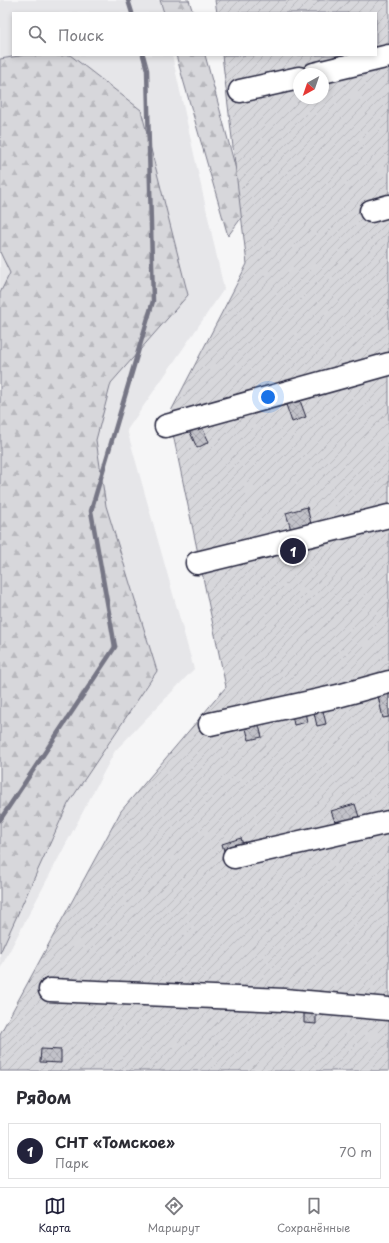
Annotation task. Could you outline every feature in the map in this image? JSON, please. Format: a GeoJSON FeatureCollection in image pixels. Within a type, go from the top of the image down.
{"type":"FeatureCollection","features":[{"type":"Feature","properties":{"kind":"lane"},"geometry":{"type":"LineString","coordinates":[[329,70],[389,56]]}},
{"type":"Feature","properties":{"kind":"lane"},"geometry":{"type":"LineString","coordinates":[[240,91],[293,79]]}},
{"type":"Feature","properties":{"kind":"lane"},"geometry":{"type":"LineString","coordinates":[[166,426],[389,364]]}},
{"type":"Feature","properties":{"kind":"lane"},"geometry":{"type":"LineString","coordinates":[[197,563],[389,516]]}},
{"type":"Feature","properties":{"kind":"lane"},"geometry":{"type":"LineString","coordinates":[[210,724],[338,696],[389,682]]}},
{"type":"Feature","properties":{"kind":"lane"},"geometry":{"type":"LineString","coordinates":[[234,857],[389,822]]}},
{"type":"Feature","properties":{"kind":"lane"},"geometry":{"type":"LineString","coordinates":[[50,990],[284,1000],[389,1009]]}},
{"type":"Feature","properties":{"kind":"shaded area"},"geometry":{"type":"Polygon","coordinates":[[[0,0],[160,0],[163,12],[12,12],[12,56],[172,56],[224,289],[127,430],[194,669],[115,751],[0,969],[0,0]]]}},
{"type":"Feature","properties":{"kind":"green space"},"geometry":{"type":"Polygon","coordinates":[[[160,0],[189,0],[193,12],[164,12],[160,0]]]}},
{"type":"Feature","properties":{"kind":"green space"},"geometry":{"type":"Polygon","coordinates":[[[215,0],[389,0],[389,1071],[0,1071],[0,1034],[121,811],[226,687],[169,415],[247,264],[222,56],[377,56],[377,12],[217,12],[215,0]]]}},
{"type":"Feature","properties":{"kind":"green space"},"geometry":{"type":"Polygon","coordinates":[[[19,56],[71,56],[141,110],[188,295],[111,383],[96,440],[106,506],[157,671],[68,804],[0,953],[0,293],[10,273],[0,252],[0,59],[19,56]]]}},
{"type":"Feature","properties":{"kind":"green space"},"geometry":{"type":"Polygon","coordinates":[[[176,56],[205,56],[247,210],[228,236],[176,56]]]}},
{"type":"Feature","properties":{"kind":"building"},"geometry":{"type":"Polygon","coordinates":[[[298,395],[306,417],[292,422],[284,399],[298,395]]]}},
{"type":"Feature","properties":{"kind":"building"},"geometry":{"type":"Polygon","coordinates":[[[201,425],[209,442],[197,448],[189,430],[201,425]]]}},
{"type":"Feature","properties":{"kind":"building"},"geometry":{"type":"Polygon","coordinates":[[[307,507],[311,524],[291,530],[286,513],[307,507]]]}},
{"type":"Feature","properties":{"kind":"building"},"geometry":{"type":"Polygon","coordinates":[[[389,693],[389,717],[383,718],[378,696],[389,693]]]}},
{"type":"Feature","properties":{"kind":"building"},"geometry":{"type":"Polygon","coordinates":[[[323,711],[326,724],[317,726],[314,713],[323,711]]]}},
{"type":"Feature","properties":{"kind":"building"},"geometry":{"type":"Polygon","coordinates":[[[305,712],[307,722],[294,725],[292,715],[305,712]]]}},
{"type":"Feature","properties":{"kind":"building"},"geometry":{"type":"Polygon","coordinates":[[[258,722],[262,737],[249,740],[245,725],[258,722]]]}},
{"type":"Feature","properties":{"kind":"building"},"geometry":{"type":"Polygon","coordinates":[[[355,804],[360,820],[337,827],[331,811],[355,804]]]}},
{"type":"Feature","properties":{"kind":"building"},"geometry":{"type":"Polygon","coordinates":[[[241,838],[244,848],[225,854],[222,844],[241,838]]]}},
{"type":"Feature","properties":{"kind":"building"},"geometry":{"type":"Polygon","coordinates":[[[304,1011],[316,1011],[316,1024],[304,1023],[304,1011]]]}},
{"type":"Feature","properties":{"kind":"building"},"geometry":{"type":"Polygon","coordinates":[[[41,1049],[61,1050],[61,1063],[40,1062],[41,1049]]]}},
{"type":"Feature","properties":{"kind":"waterway"},"geometry":{"type":"LineString","coordinates":[[128,0],[132,12]]}},
{"type":"Feature","properties":{"kind":"waterway"},"geometry":{"type":"LineString","coordinates":[[0,820],[115,647],[91,511],[153,301],[147,70],[143,56]]}},
{"type":"Feature","properties":{"kind":"place","name":"СНТ «Томское»"},"geometry":{"type":"Point","coordinates":[293,551]}}]}
